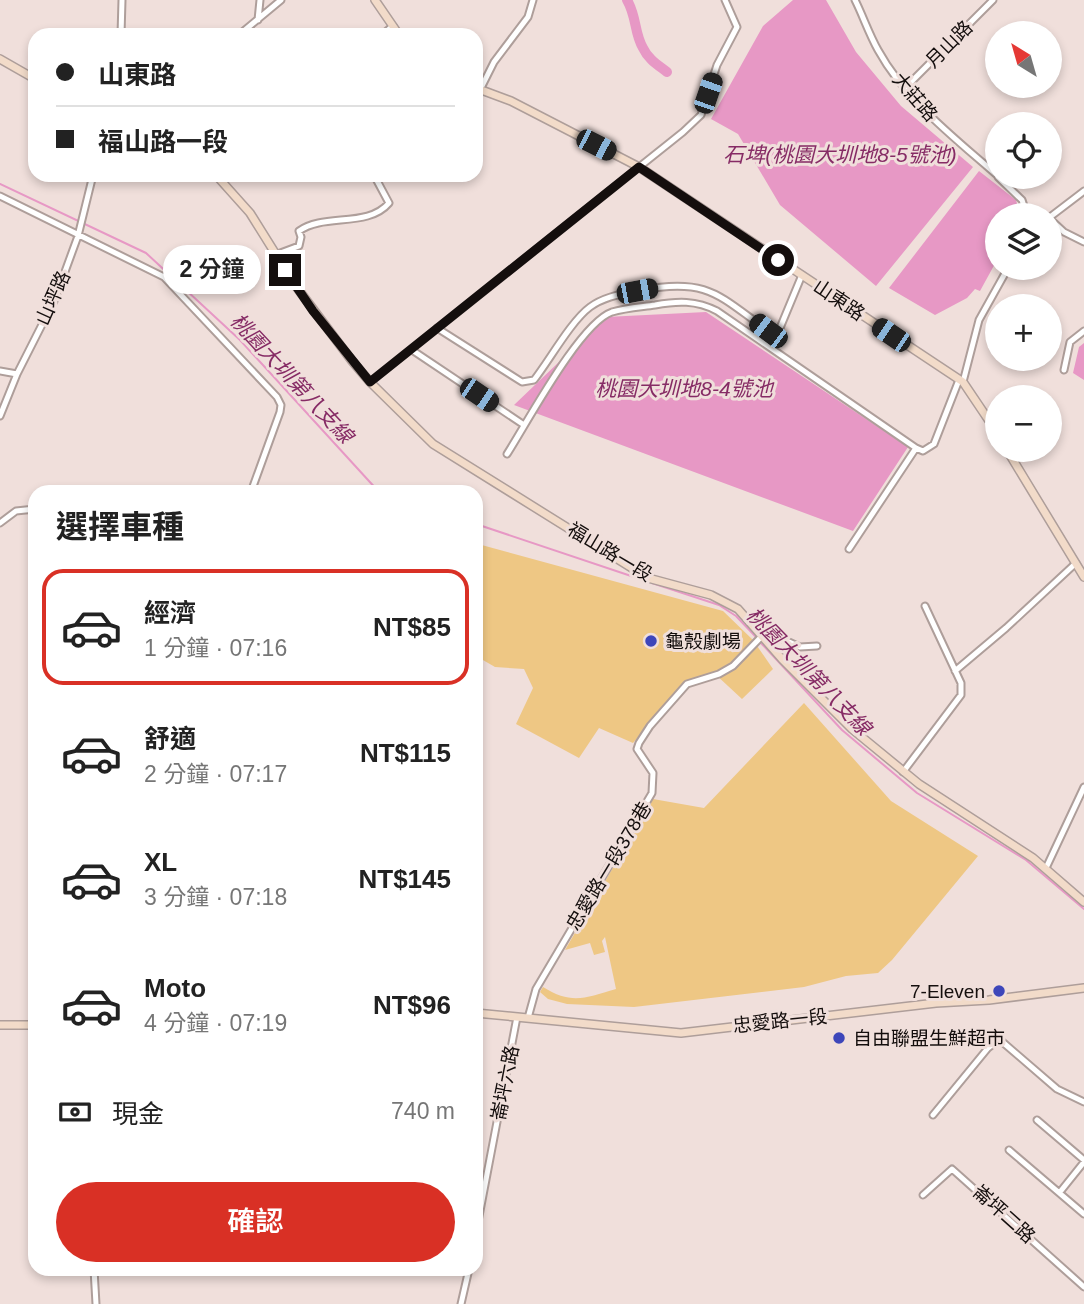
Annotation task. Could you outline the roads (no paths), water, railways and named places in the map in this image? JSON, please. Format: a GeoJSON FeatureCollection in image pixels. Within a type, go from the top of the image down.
{"type":"FeatureCollection","features":[{"type":"Feature","properties":{"kind":"street"},"geometry":{"type":"LineString","coordinates":[[121,28],[122,0]]}},
{"type":"Feature","properties":{"kind":"street"},"geometry":{"type":"LineString","coordinates":[[258,20],[260,0]]}},
{"type":"Feature","properties":{"kind":"street"},"geometry":{"type":"LineString","coordinates":[[248,28],[281,0]]}},
{"type":"Feature","properties":{"kind":"street"},"geometry":{"type":"LineString","coordinates":[[375,0],[393,26],[391,28]]}},
{"type":"Feature","properties":{"kind":"street"},"geometry":{"type":"LineString","coordinates":[[483,81],[527,17],[533,0]]}},
{"type":"Feature","properties":{"kind":"street"},"geometry":{"type":"LineString","coordinates":[[370,382],[701,115],[717,65],[737,27],[725,0]]}},
{"type":"Feature","properties":{"kind":"street","name":"大莊路"},"geometry":{"type":"LineString","coordinates":[[855,0],[878,50],[905,88],[928,114],[985,164]]}},
{"type":"Feature","properties":{"kind":"street","name":"月山路"},"geometry":{"type":"LineString","coordinates":[[905,88],[993,0]]}},
{"type":"Feature","properties":{"kind":"street"},"geometry":{"type":"LineString","coordinates":[[0,59],[28,75]]}},
{"type":"Feature","properties":{"kind":"street","name":"山東路"},"geometry":{"type":"LineString","coordinates":[[483,91],[511,101],[639,167],[961,381],[985,415]]}},
{"type":"Feature","properties":{"kind":"street","name":"山坪路"},"geometry":{"type":"LineString","coordinates":[[0,416],[17,374],[55,299],[78,236],[91,182]]}},
{"type":"Feature","properties":{"kind":"street","name":"福山路一段"},"geometry":{"type":"LineString","coordinates":[[222,182],[250,213],[313,311],[370,382],[433,444],[648,578],[711,595],[738,609],[760,639],[852,729],[904,772],[1046,868],[1084,902]]}},
{"type":"Feature","properties":{"kind":"street"},"geometry":{"type":"LineString","coordinates":[[275,255],[299,246],[299,230],[307,225],[359,217],[384,209],[389,203],[378,182]]}},
{"type":"Feature","properties":{"kind":"street","name":"大莊路"},"geometry":{"type":"LineString","coordinates":[[1011,189],[1023,203]]}},
{"type":"Feature","properties":{"kind":"street"},"geometry":{"type":"LineString","coordinates":[[1062,208],[1084,191]]}},
{"type":"Feature","properties":{"kind":"street"},"geometry":{"type":"LineString","coordinates":[[0,196],[164,277],[277,397],[281,405],[280,412],[254,485]]}},
{"type":"Feature","properties":{"kind":"street"},"geometry":{"type":"LineString","coordinates":[[1062,230],[1084,242]]}},
{"type":"Feature","properties":{"kind":"street"},"geometry":{"type":"LineString","coordinates":[[437,328],[522,382],[534,380],[588,307],[610,296],[664,286],[700,288],[723,297],[773,334],[780,328],[802,275]]}},
{"type":"Feature","properties":{"kind":"street"},"geometry":{"type":"LineString","coordinates":[[507,454],[587,330],[610,313],[678,301],[708,306],[724,315],[916,448],[928,450],[934,444],[961,381],[979,320],[1001,280]]}},
{"type":"Feature","properties":{"kind":"street"},"geometry":{"type":"LineString","coordinates":[[1064,370],[1070,342],[1084,331]]}},
{"type":"Feature","properties":{"kind":"street"},"geometry":{"type":"LineString","coordinates":[[412,350],[524,425]]}},
{"type":"Feature","properties":{"kind":"street"},"geometry":{"type":"LineString","coordinates":[[0,371],[17,374]]}},
{"type":"Feature","properties":{"kind":"street"},"geometry":{"type":"LineString","coordinates":[[849,549],[916,448]]}},
{"type":"Feature","properties":{"kind":"street"},"geometry":{"type":"LineString","coordinates":[[1014,462],[1084,577]]}},
{"type":"Feature","properties":{"kind":"street"},"geometry":{"type":"LineString","coordinates":[[0,523],[16,512],[28,510]]}},
{"type":"Feature","properties":{"kind":"street"},"geometry":{"type":"LineString","coordinates":[[955,671],[1076,563]]}},
{"type":"Feature","properties":{"kind":"street"},"geometry":{"type":"LineString","coordinates":[[904,772],[961,695],[961,684],[925,606]]}},
{"type":"Feature","properties":{"kind":"street"},"geometry":{"type":"LineString","coordinates":[[760,639],[774,635],[800,647],[817,646]]}},
{"type":"Feature","properties":{"kind":"street","name":"忠愛路一段378巷"},"geometry":{"type":"LineString","coordinates":[[528,1018],[536,989],[652,793],[653,774],[637,749],[639,743],[687,684],[719,674],[733,666],[760,639]]}},
{"type":"Feature","properties":{"kind":"street"},"geometry":{"type":"LineString","coordinates":[[1046,868],[1084,787]]}},
{"type":"Feature","properties":{"kind":"street","name":"忠愛路一段"},"geometry":{"type":"LineString","coordinates":[[483,1014],[681,1033],[1084,988]]}},
{"type":"Feature","properties":{"kind":"street","name":"崙坪六路"},"geometry":{"type":"LineString","coordinates":[[483,1195],[517,1017]]}},
{"type":"Feature","properties":{"kind":"street"},"geometry":{"type":"LineString","coordinates":[[0,1025],[28,1025]]}},
{"type":"Feature","properties":{"kind":"street"},"geometry":{"type":"LineString","coordinates":[[933,1115],[988,1048],[999,1039],[1057,1089],[1084,1102]]}},
{"type":"Feature","properties":{"kind":"street"},"geometry":{"type":"LineString","coordinates":[[1037,1120],[1084,1161],[1060,1192]]}},
{"type":"Feature","properties":{"kind":"street"},"geometry":{"type":"LineString","coordinates":[[1009,1150],[1084,1214]]}},
{"type":"Feature","properties":{"kind":"street","name":"崙坪二路"},"geometry":{"type":"LineString","coordinates":[[923,1195],[952,1168],[1084,1287]]}},
{"type":"Feature","properties":{"kind":"street"},"geometry":{"type":"LineString","coordinates":[[94,1276],[96,1304]]}},
{"type":"Feature","properties":{"kind":"street"},"geometry":{"type":"LineString","coordinates":[[461,1304],[467,1276]]}},
{"type":"Feature","properties":{"kind":"water","name":"石埤(桃園大圳地8-5號池)"},"geometry":{"type":"Polygon","coordinates":[[[793,0],[826,0],[856,52],[901,106],[973,167],[876,286],[780,205],[738,134],[711,119],[763,26],[793,0]]]}},
{"type":"Feature","properties":{"kind":"water","name":"石埤(桃園大圳地8-5號池)"},"geometry":{"type":"Polygon","coordinates":[[[979,171],[985,176],[985,189],[1002,189],[1016,200],[1017,203],[985,203],[986,280],[980,291],[975,289],[967,298],[935,315],[889,288],[979,171]]]}},
{"type":"Feature","properties":{"kind":"water","name":"桃園大圳地8-4號池"},"geometry":{"type":"Polygon","coordinates":[[[706,312],[908,447],[853,531],[514,405],[606,317],[706,312]]]}},
{"type":"Feature","properties":{"kind":"water"},"geometry":{"type":"Polygon","coordinates":[[[1084,343],[1084,380],[1073,373],[1079,347],[1084,343]]]}},
{"type":"Feature","properties":{"kind":"waterway"},"geometry":{"type":"LineString","coordinates":[[627,0],[645,52],[667,72]]}},
{"type":"Feature","properties":{"kind":"waterway","name":"桃園大圳第八支線"},"geometry":{"type":"LineString","coordinates":[[0,184],[146,253],[240,340],[373,485]]}},
{"type":"Feature","properties":{"kind":"waterway","name":"桃園大圳第八支線"},"geometry":{"type":"LineString","coordinates":[[483,526],[646,581]]}},
{"type":"Feature","properties":{"kind":"waterway","name":"桃園大圳第八支線"},"geometry":{"type":"LineString","coordinates":[[652,583],[719,605],[736,616],[756,637]]}},
{"type":"Feature","properties":{"kind":"waterway","name":"桃園大圳第八支線"},"geometry":{"type":"LineString","coordinates":[[760,642],[842,730],[917,793],[1026,860],[1084,909]]}},
{"type":"Feature","properties":{"kind":"place","name":"龜殼劇場"},"geometry":{"type":"Point","coordinates":[651,641]}},
{"type":"Feature","properties":{"kind":"place","name":"7-Eleven"},"geometry":{"type":"Point","coordinates":[999,991]}},
{"type":"Feature","properties":{"kind":"place","name":"自由聯盟生鮮超市"},"geometry":{"type":"Point","coordinates":[839,1038]}}]}
